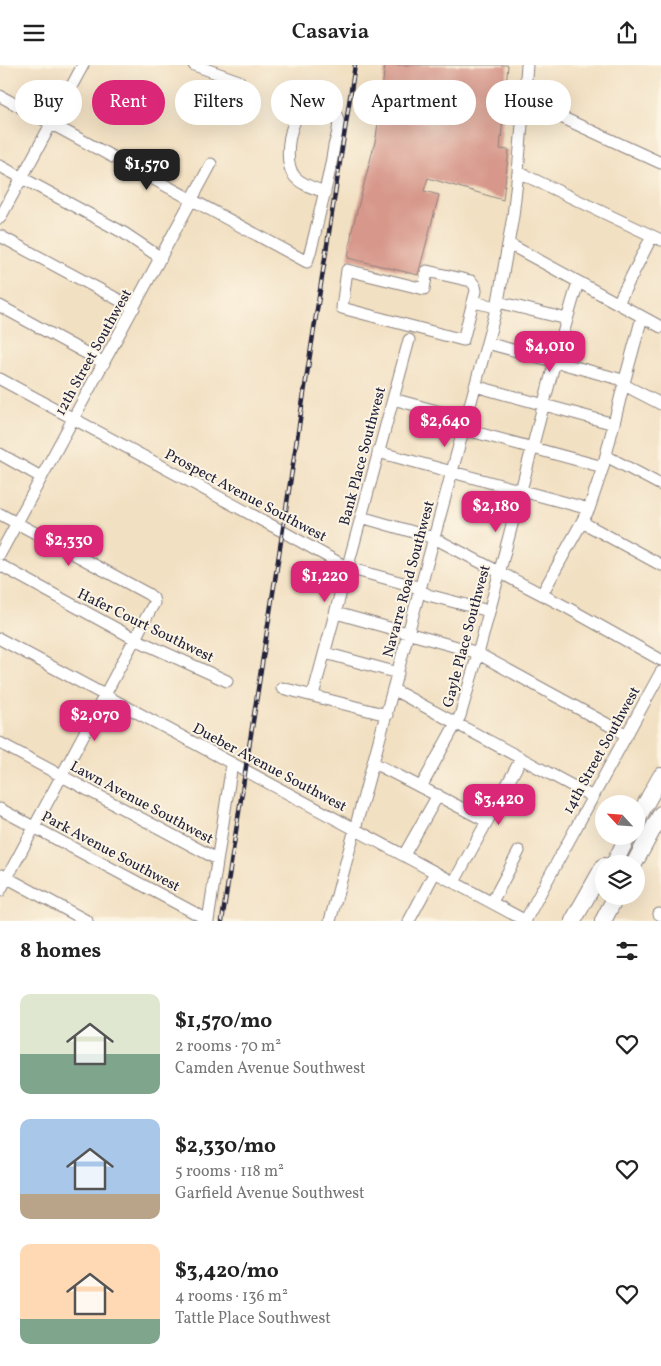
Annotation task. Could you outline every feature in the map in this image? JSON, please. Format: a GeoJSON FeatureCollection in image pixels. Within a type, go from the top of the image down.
{"type":"FeatureCollection","features":[{"type":"Feature","properties":{"kind":"highway"},"geometry":{"type":"LineString","coordinates":[[645,804],[661,775]]}},
{"type":"Feature","properties":{"kind":"highway"},"geometry":{"type":"LineString","coordinates":[[640,855],[661,814]]}},
{"type":"Feature","properties":{"kind":"highway"},"geometry":{"type":"LineString","coordinates":[[613,855],[622,845]]}},
{"type":"Feature","properties":{"kind":"highway"},"geometry":{"type":"LineString","coordinates":[[573,921],[595,881]]}},
{"type":"Feature","properties":{"kind":"highway"},"geometry":{"type":"LineString","coordinates":[[583,921],[595,899]]}},
{"type":"Feature","properties":{"kind":"highway"},"geometry":{"type":"LineString","coordinates":[[603,921],[611,905]]}},
{"type":"Feature","properties":{"kind":"highway"},"geometry":{"type":"LineString","coordinates":[[614,921],[622,905]]}},
{"type":"Feature","properties":{"kind":"street"},"geometry":{"type":"LineString","coordinates":[[75,80],[83,65]]}},
{"type":"Feature","properties":{"kind":"street"},"geometry":{"type":"LineString","coordinates":[[194,65],[236,80]]}},
{"type":"Feature","properties":{"kind":"street","name":"Navarre Road Southwest"},"geometry":{"type":"LineString","coordinates":[[525,80],[526,65]]}},
{"type":"Feature","properties":{"kind":"street"},"geometry":{"type":"LineString","coordinates":[[0,96],[15,104]]}},
{"type":"Feature","properties":{"kind":"street"},"geometry":{"type":"LineString","coordinates":[[53,125],[307,262],[315,239],[329,177],[338,121],[333,109],[327,103],[318,99],[307,103],[298,114],[288,143],[289,162],[291,171],[303,184],[325,191]]}},
{"type":"Feature","properties":{"kind":"street"},"geometry":{"type":"LineString","coordinates":[[571,122],[661,163]]}},
{"type":"Feature","properties":{"kind":"street"},"geometry":{"type":"LineString","coordinates":[[0,218],[50,125]]}},
{"type":"Feature","properties":{"kind":"street","name":"Navarre Road Southwest"},"geometry":{"type":"LineString","coordinates":[[330,921],[497,304],[509,244],[522,125]]}},
{"type":"Feature","properties":{"kind":"street","name":"12th Street Southwest"},"geometry":{"type":"LineString","coordinates":[[0,554],[212,164]]}},
{"type":"Feature","properties":{"kind":"street"},"geometry":{"type":"LineString","coordinates":[[0,166],[124,233],[161,258]]}},
{"type":"Feature","properties":{"kind":"street"},"geometry":{"type":"LineString","coordinates":[[518,172],[656,238],[618,303]]}},
{"type":"Feature","properties":{"kind":"street"},"geometry":{"type":"LineString","coordinates":[[0,236],[134,308]]}},
{"type":"Feature","properties":{"kind":"street"},"geometry":{"type":"LineString","coordinates":[[509,244],[661,327]]}},
{"type":"Feature","properties":{"kind":"street"},"geometry":{"type":"LineString","coordinates":[[347,270],[424,289],[428,271],[471,281],[476,291],[473,302],[463,340],[342,308],[347,270]]}},
{"type":"Feature","properties":{"kind":"street","name":"Gayle Place Southwest"},"geometry":{"type":"LineString","coordinates":[[421,787],[460,716],[578,282]]}},
{"type":"Feature","properties":{"kind":"street"},"geometry":{"type":"LineString","coordinates":[[473,302],[497,304],[567,319]]}},
{"type":"Feature","properties":{"kind":"street"},"geometry":{"type":"LineString","coordinates":[[0,306],[104,363]]}},
{"type":"Feature","properties":{"kind":"street"},"geometry":{"type":"LineString","coordinates":[[542,594],[588,509],[604,462],[642,317]]}},
{"type":"Feature","properties":{"kind":"street","name":"Bank Place Southwest"},"geometry":{"type":"LineString","coordinates":[[313,695],[410,340]]}},
{"type":"Feature","properties":{"kind":"street"},"geometry":{"type":"LineString","coordinates":[[487,343],[619,379],[628,387],[660,402]]}},
{"type":"Feature","properties":{"kind":"street","name":"Prospect Avenue Southwest"},"geometry":{"type":"LineString","coordinates":[[0,379],[348,568],[414,586],[428,595],[489,611]]}},
{"type":"Feature","properties":{"kind":"street"},"geometry":{"type":"LineString","coordinates":[[475,386],[614,424]]}},
{"type":"Feature","properties":{"kind":"street"},"geometry":{"type":"LineString","coordinates":[[393,399],[533,447],[604,462],[661,485]]}},
{"type":"Feature","properties":{"kind":"street"},"geometry":{"type":"LineString","coordinates":[[378,452],[588,509]]}},
{"type":"Feature","properties":{"kind":"street"},"geometry":{"type":"LineString","coordinates":[[0,454],[41,477]]}},
{"type":"Feature","properties":{"kind":"street"},"geometry":{"type":"LineString","coordinates":[[0,514],[148,594],[153,598],[154,606],[34,827],[3,876],[0,891]]}},
{"type":"Feature","properties":{"kind":"street"},"geometry":{"type":"LineString","coordinates":[[361,517],[434,538],[542,594],[661,660]]}},
{"type":"Feature","properties":{"kind":"street"},"geometry":{"type":"LineString","coordinates":[[582,522],[661,565]]}},
{"type":"Feature","properties":{"kind":"street","name":"Hafer Court Southwest"},"geometry":{"type":"LineString","coordinates":[[0,565],[135,639],[226,681]]}},
{"type":"Feature","properties":{"kind":"street"},"geometry":{"type":"LineString","coordinates":[[336,613],[478,654],[627,735]]}},
{"type":"Feature","properties":{"kind":"street","name":"Dueber Avenue Southwest"},"geometry":{"type":"LineString","coordinates":[[0,639],[525,921]]}},
{"type":"Feature","properties":{"kind":"street"},"geometry":{"type":"LineString","coordinates":[[325,653],[398,673]]}},
{"type":"Feature","properties":{"kind":"street","name":"14th Street Southwest"},"geometry":{"type":"LineString","coordinates":[[525,921],[661,672]]}},
{"type":"Feature","properties":{"kind":"street"},"geometry":{"type":"LineString","coordinates":[[282,687],[387,715]]}},
{"type":"Feature","properties":{"kind":"street"},"geometry":{"type":"LineString","coordinates":[[394,690],[593,797]]}},
{"type":"Feature","properties":{"kind":"street","name":"Lawn Avenue Southwest"},"geometry":{"type":"LineString","coordinates":[[0,743],[217,859]]}},
{"type":"Feature","properties":{"kind":"street"},"geometry":{"type":"LineString","coordinates":[[454,882],[521,759]]}},
{"type":"Feature","properties":{"kind":"street"},"geometry":{"type":"LineString","coordinates":[[208,921],[232,763]]}},
{"type":"Feature","properties":{"kind":"street"},"geometry":{"type":"LineString","coordinates":[[374,763],[486,821]]}},
{"type":"Feature","properties":{"kind":"street"},"geometry":{"type":"LineString","coordinates":[[404,855],[438,795]]}},
{"type":"Feature","properties":{"kind":"street","name":"Park Avenue Southwest"},"geometry":{"type":"LineString","coordinates":[[0,809],[208,921]]}},
{"type":"Feature","properties":{"kind":"street"},"geometry":{"type":"LineString","coordinates":[[492,902],[519,851]]}},
{"type":"Feature","properties":{"kind":"street"},"geometry":{"type":"LineString","coordinates":[[409,921],[435,872]]}},
{"type":"Feature","properties":{"kind":"street"},"geometry":{"type":"LineString","coordinates":[[3,876],[88,921]]}},
{"type":"Feature","properties":{"kind":"building"},"geometry":{"type":"Polygon","coordinates":[[[385,65],[508,65],[507,80],[486,80],[486,125],[502,125],[500,149],[509,150],[503,200],[428,178],[424,191],[439,195],[418,275],[348,258],[352,230],[376,138],[378,125],[476,125],[476,80],[383,80],[385,65]]]}},
{"type":"Feature","properties":{"kind":"railway"},"geometry":{"type":"LineString","coordinates":[[222,921],[355,65]]}}]}
